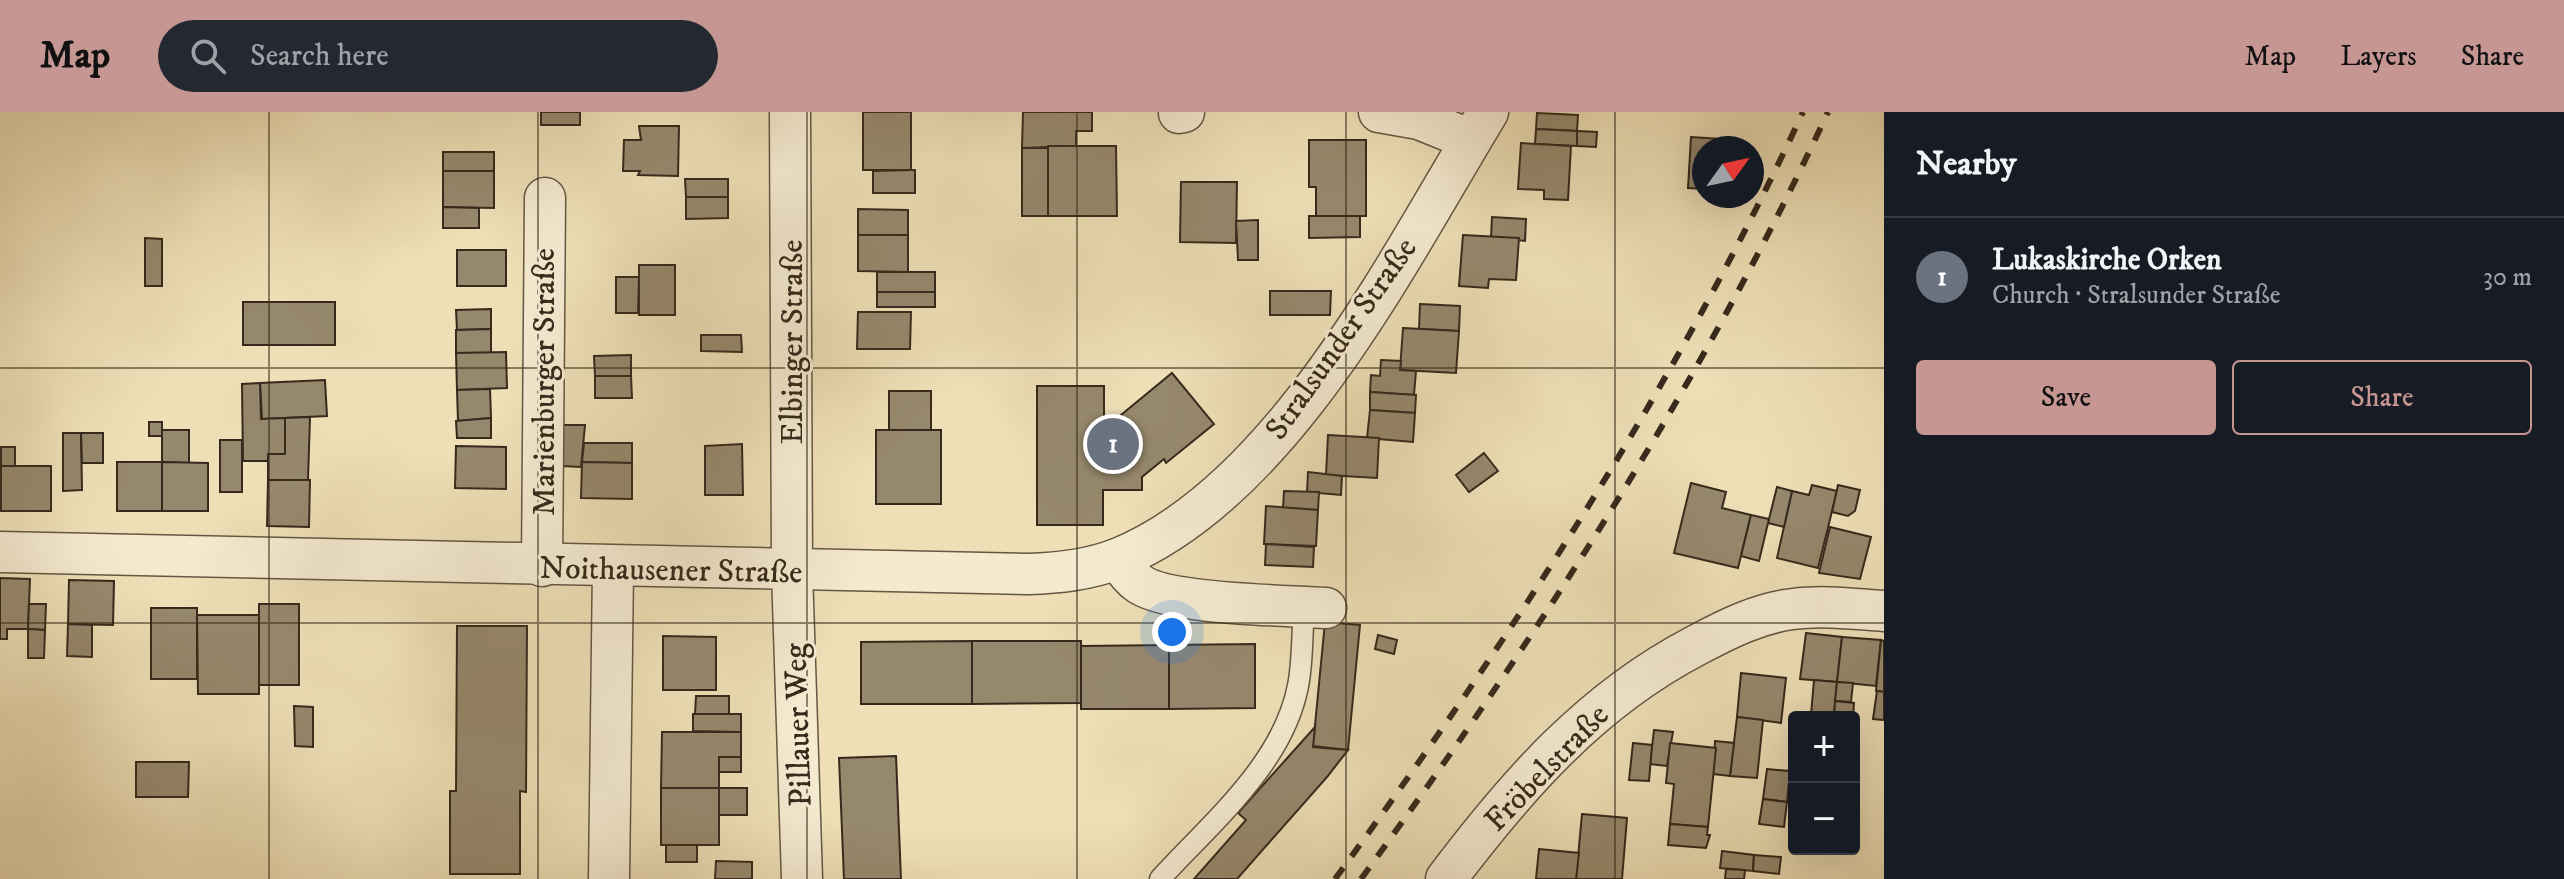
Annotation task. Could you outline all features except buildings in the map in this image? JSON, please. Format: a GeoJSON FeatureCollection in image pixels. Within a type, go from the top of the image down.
{"type":"FeatureCollection","features":[{"type":"Feature","properties":{"kind":"street","name":"Elbinger Straße"},"geometry":{"type":"LineString","coordinates":[[790,112],[792,571]]}},
{"type":"Feature","properties":{"kind":"street"},"geometry":{"type":"LineString","coordinates":[[1379,112],[1480,126]]}},
{"type":"Feature","properties":{"kind":"street","name":"Stralsunder Straße"},"geometry":{"type":"LineString","coordinates":[[1117,559],[1192,516],[1239,474],[1281,428],[1352,333],[1480,126]]}},
{"type":"Feature","properties":{"kind":"street","name":"Marienburger Straße"},"geometry":{"type":"LineString","coordinates":[[542,566],[545,198]]}},
{"type":"Feature","properties":{"kind":"street","name":"Noithausener Straße"},"geometry":{"type":"LineString","coordinates":[[0,552],[613,568],[1028,574],[1077,571],[1117,559]]}},
{"type":"Feature","properties":{"kind":"street"},"geometry":{"type":"LineString","coordinates":[[1117,559],[1138,584],[1160,592],[1186,598],[1315,607]]}},
{"type":"Feature","properties":{"kind":"street"},"geometry":{"type":"LineString","coordinates":[[609,879],[613,568]]}},
{"type":"Feature","properties":{"kind":"street","name":"Pillauer Weg"},"geometry":{"type":"LineString","coordinates":[[792,571],[802,879]]}},
{"type":"Feature","properties":{"kind":"street","name":"Fröbelstraße"},"geometry":{"type":"LineString","coordinates":[[1446,879],[1529,774],[1589,716],[1640,677],[1709,638],[1775,612],[1805,607],[1884,611]]}},
{"type":"Feature","properties":{"kind":"lane"},"geometry":{"type":"LineString","coordinates":[[1160,879],[1242,790],[1283,735],[1299,686],[1315,607]]}},
{"type":"Feature","properties":{"kind":"railway"},"geometry":{"type":"LineString","coordinates":[[1335,879],[1465,695],[1588,507],[1701,313],[1803,112]]}},
{"type":"Feature","properties":{"kind":"railway"},"geometry":{"type":"LineString","coordinates":[[1361,879],[1491,695],[1613,507],[1726,313],[1828,112]]}},
{"type":"Feature","properties":{"kind":"place","name":"Lukaskirche Orken"},"geometry":{"type":"Point","coordinates":[1113,444]}}]}
